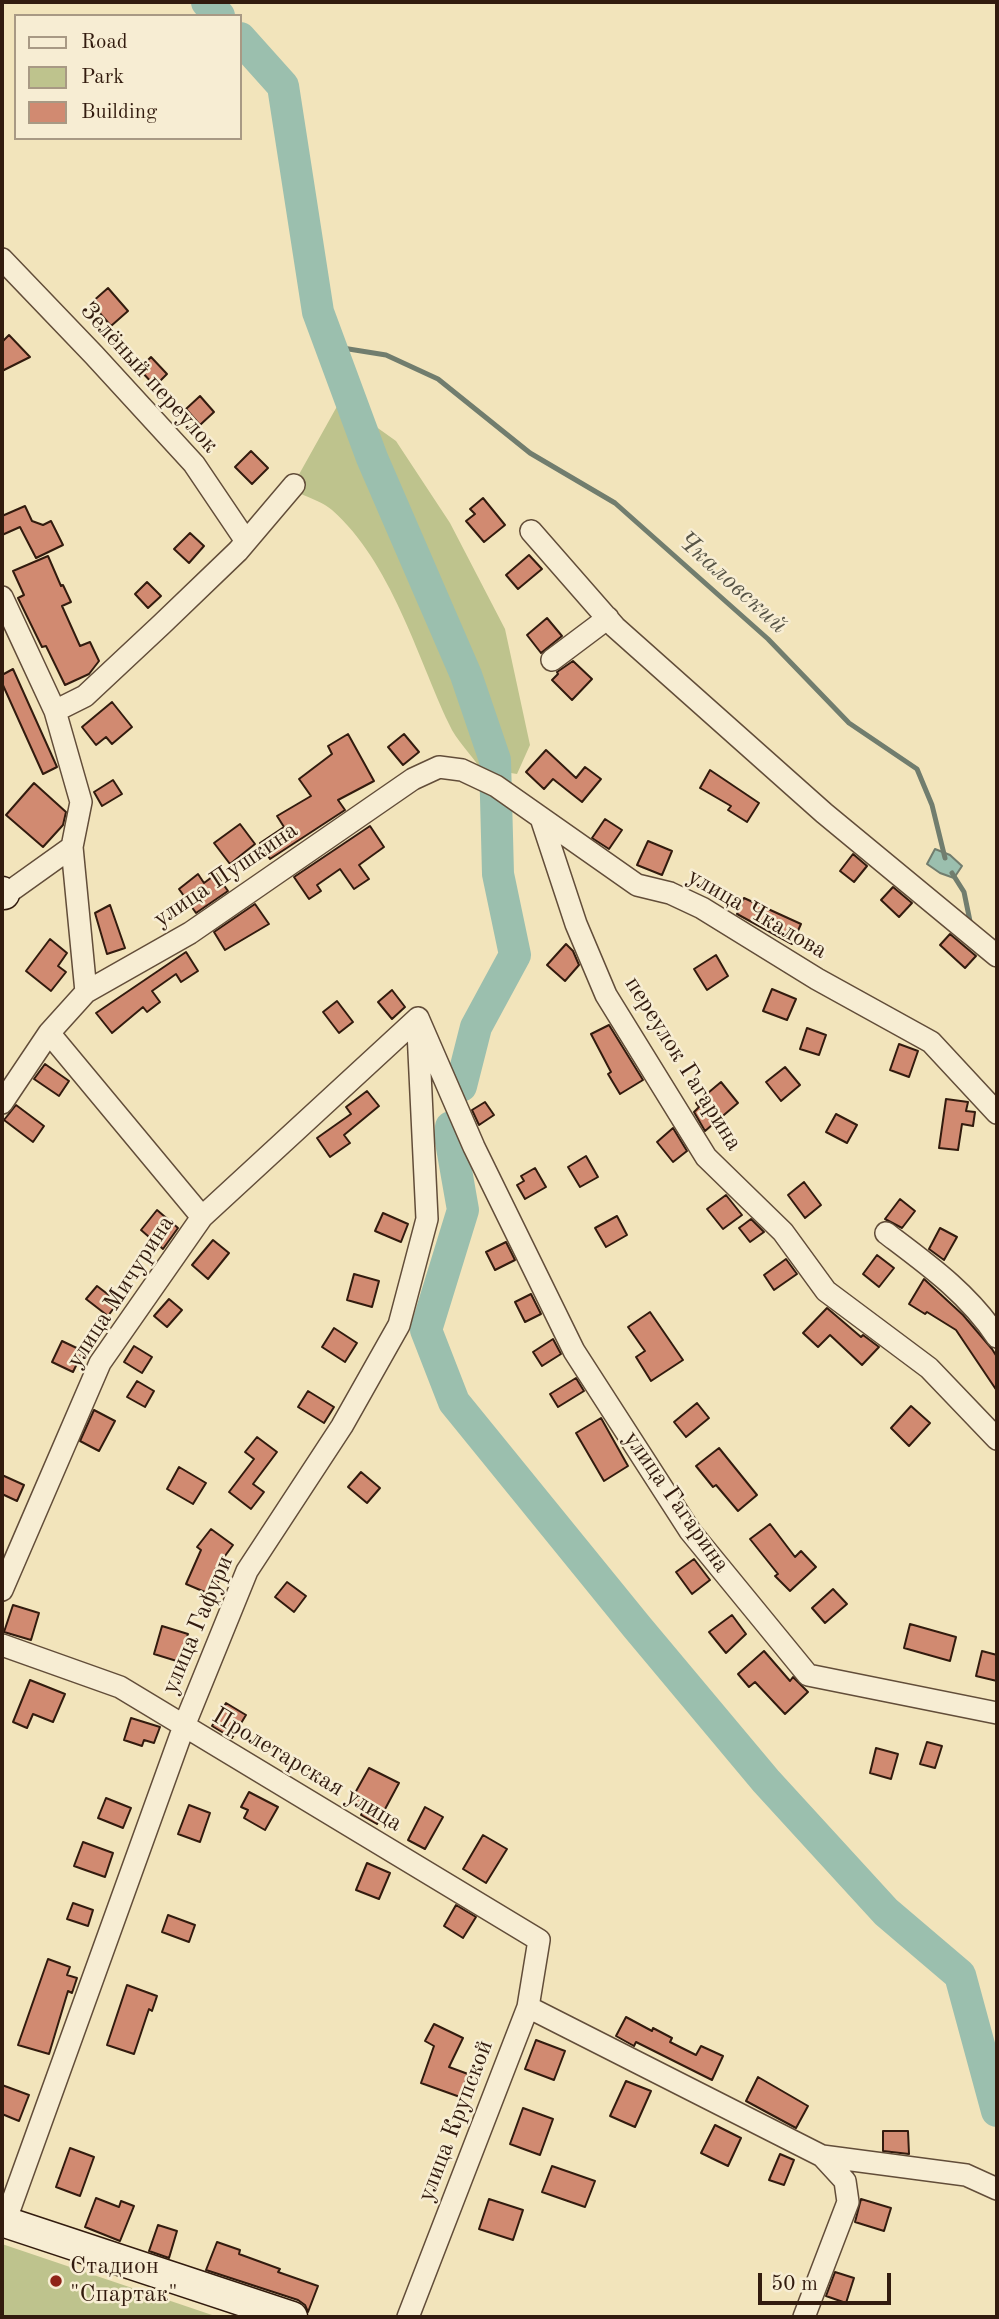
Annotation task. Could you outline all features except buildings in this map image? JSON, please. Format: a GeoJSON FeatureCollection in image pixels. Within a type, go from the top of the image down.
{"type":"FeatureCollection","features":[{"type":"Feature","properties":{"kind":"street","name":"Зелёный переулок"},"geometry":{"type":"LineString","coordinates":[[2,259],[194,464],[246,541]]}},
{"type":"Feature","properties":{"kind":"street"},"geometry":{"type":"LineString","coordinates":[[55,711],[85,696],[246,541],[294,485]]}},
{"type":"Feature","properties":{"kind":"street"},"geometry":{"type":"LineString","coordinates":[[531,531],[607,618],[824,813],[997,956]]}},
{"type":"Feature","properties":{"kind":"street"},"geometry":{"type":"LineString","coordinates":[[2,597],[55,711],[81,802],[72,847],[86,992]]}},
{"type":"Feature","properties":{"kind":"street"},"geometry":{"type":"LineString","coordinates":[[552,660],[607,618]]}},
{"type":"Feature","properties":{"kind":"street","name":"улица Чкалова"},"geometry":{"type":"LineString","coordinates":[[439,767],[470,772],[496,786],[637,885],[670,893],[702,908],[817,979],[931,1042],[992,1116]]}},
{"type":"Feature","properties":{"kind":"street","name":"улица Пушкина"},"geometry":{"type":"LineString","coordinates":[[2,1103],[49,1033],[86,992],[190,933],[413,779],[439,767]]}},
{"type":"Feature","properties":{"kind":"street","name":"переулок Гагарина"},"geometry":{"type":"LineString","coordinates":[[541,818],[576,924],[606,995],[706,1157],[783,1232],[826,1291],[929,1368],[997,1439]]}},
{"type":"Feature","properties":{"kind":"street"},"geometry":{"type":"LineString","coordinates":[[3,894],[72,847]]}},
{"type":"Feature","properties":{"kind":"street","name":"улица Гагарина"},"geometry":{"type":"LineString","coordinates":[[418,1018],[474,1147],[582,1363],[690,1531],[808,1675],[997,1713]]}},
{"type":"Feature","properties":{"kind":"street","name":"улица Мичурина"},"geometry":{"type":"LineString","coordinates":[[2,1590],[100,1363],[202,1217],[418,1018]]}},
{"type":"Feature","properties":{"kind":"street","name":"улица Гафури"},"geometry":{"type":"LineString","coordinates":[[3,2222],[184,1726],[247,1571],[342,1426],[399,1325],[427,1219],[418,1018]]}},
{"type":"Feature","properties":{"kind":"street"},"geometry":{"type":"LineString","coordinates":[[49,1033],[202,1217]]}},
{"type":"Feature","properties":{"kind":"street"},"geometry":{"type":"LineString","coordinates":[[886,1233],[948,1280],[981,1313],[997,1337]]}},
{"type":"Feature","properties":{"kind":"street","name":"Пролетарская улица"},"geometry":{"type":"LineString","coordinates":[[2,1645],[120,1686],[539,1940]]}},
{"type":"Feature","properties":{"kind":"street","name":"улица Крупской"},"geometry":{"type":"LineString","coordinates":[[408,2317],[528,2007],[539,1940]]}},
{"type":"Feature","properties":{"kind":"street"},"geometry":{"type":"LineString","coordinates":[[528,2007],[822,2156],[967,2175],[997,2189]]}},
{"type":"Feature","properties":{"kind":"street"},"geometry":{"type":"LineString","coordinates":[[804,2317],[848,2202],[845,2182],[822,2156]]}},
{"type":"Feature","properties":{"kind":"street"},"geometry":{"type":"LineString","coordinates":[[3,2222],[292,2317]]}},
{"type":"Feature","properties":{"kind":"green space"},"geometry":{"type":"Polygon","coordinates":[[[340,401],[396,441],[450,523],[505,629],[530,745],[517,774],[480,768],[452,730],[401,611],[371,556],[353,531],[332,510],[299,493],[297,478],[340,401]]]}},
{"type":"Feature","properties":{"kind":"green space","name":"Стадион \"Спартак\""},"geometry":{"type":"Polygon","coordinates":[[[2,2244],[218,2317],[2,2317],[2,2244]]]}},
{"type":"Feature","properties":{"kind":"shaded area"},"geometry":{"type":"Polygon","coordinates":[[[935,849],[950,855],[962,866],[954,878],[927,864],[935,849]]]}},
{"type":"Feature","properties":{"kind":"waterway"},"geometry":{"type":"LineString","coordinates":[[207,2],[217,14]]}},
{"type":"Feature","properties":{"kind":"waterway"},"geometry":{"type":"LineString","coordinates":[[242,40],[283,86],[318,312],[372,458],[466,675],[495,760],[498,874],[515,955],[476,1027],[461,1086]]}},
{"type":"Feature","properties":{"kind":"waterway","name":"Чкаловский"},"geometry":{"type":"LineString","coordinates":[[330,346],[386,355],[438,379],[530,453],[615,503],[768,639],[849,723],[917,769],[932,805],[945,858]]}},
{"type":"Feature","properties":{"kind":"waterway","name":"Чкаловский"},"geometry":{"type":"LineString","coordinates":[[952,873],[964,892],[971,926]]}},
{"type":"Feature","properties":{"kind":"waterway"},"geometry":{"type":"LineString","coordinates":[[451,1127],[450,1136],[463,1210],[426,1330],[454,1402],[766,1781],[886,1912],[960,1975],[997,2111]]}},
{"type":"Feature","properties":{"kind":"place","name":"Стадион \"Спартак\""},"geometry":{"type":"Point","coordinates":[56,2281]}}]}
